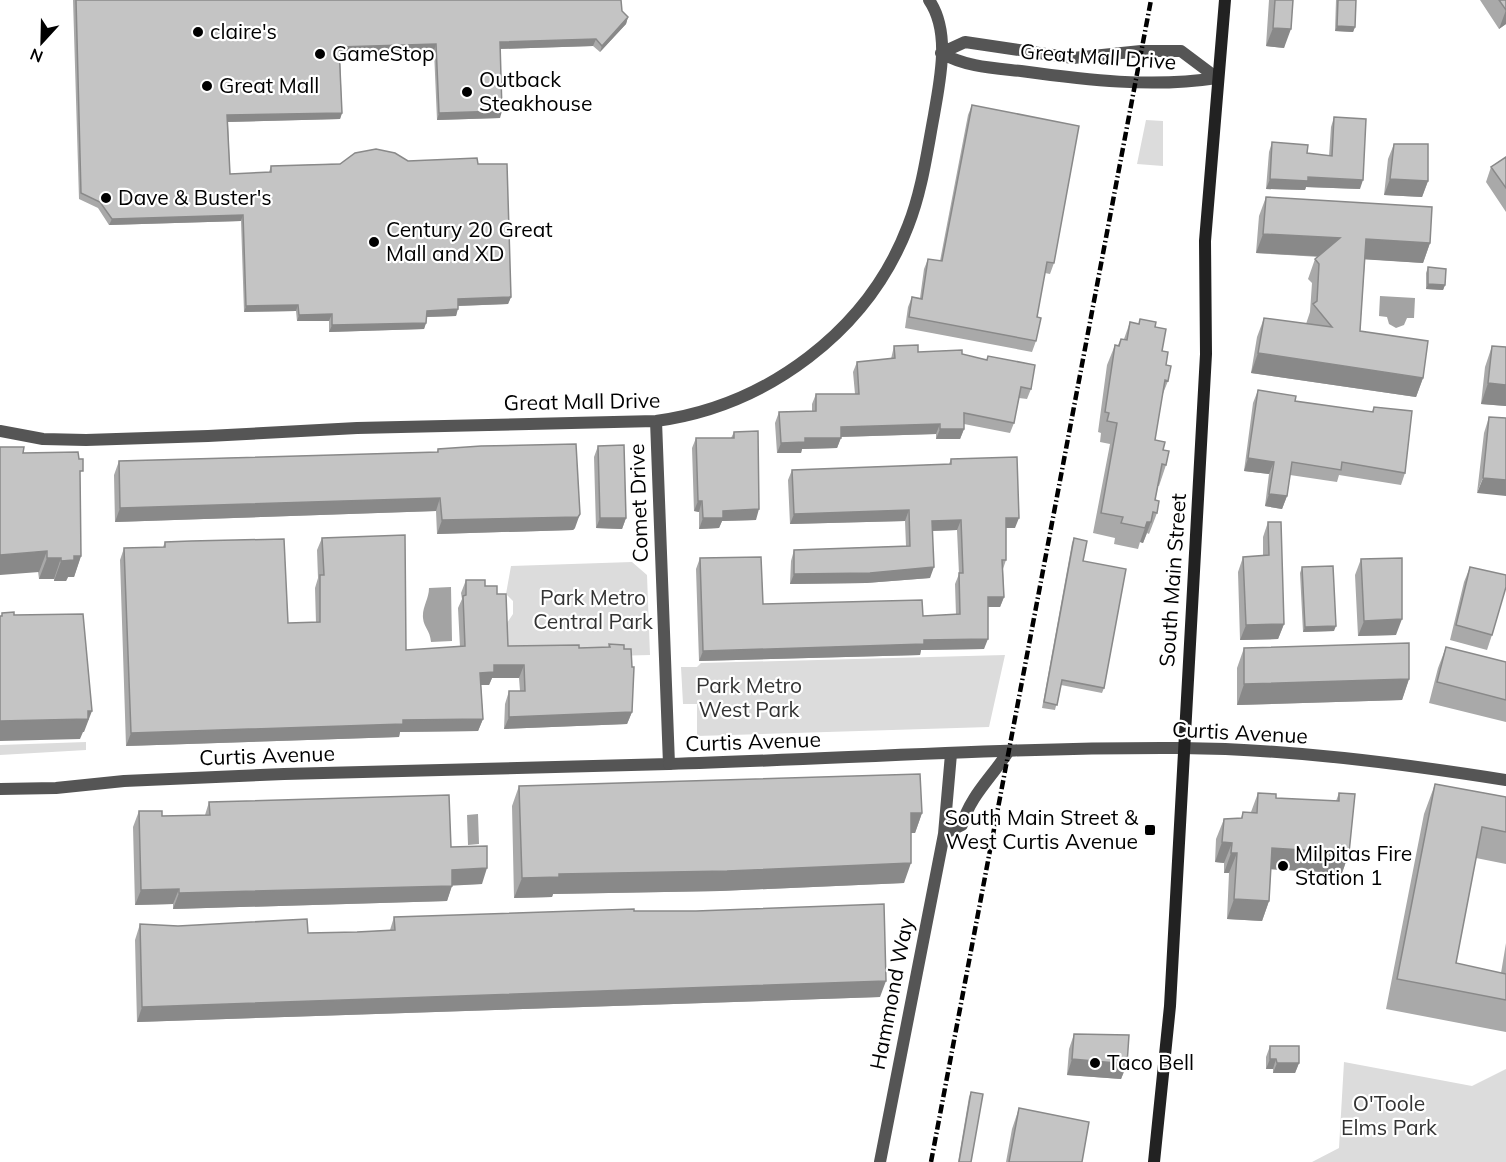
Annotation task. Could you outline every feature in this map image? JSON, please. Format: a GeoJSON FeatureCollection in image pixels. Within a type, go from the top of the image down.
{"type":"FeatureCollection","features":[{"type":"Feature","properties":{"kind":"main road","name":"South Main Street"},"geometry":{"type":"LineString","coordinates":[[1154,1162],[1170,1006],[1182,748],[1206,354],[1205,241],[1225,0]]}},
{"type":"Feature","properties":{"kind":"street","name":"Great Mall Drive"},"geometry":{"type":"LineString","coordinates":[[0,431],[43,439],[86,440],[357,428],[656,421],[679,418],[735,400],[784,375],[837,333],[867,300],[899,247],[915,206],[938,92],[941,53],[939,15],[929,0]]}},
{"type":"Feature","properties":{"kind":"street","name":"Great Mall Drive"},"geometry":{"type":"LineString","coordinates":[[941,53],[965,42],[1073,58],[1141,51],[1180,51],[1217,78]]}},
{"type":"Feature","properties":{"kind":"street","name":"Great Mall Drive"},"geometry":{"type":"LineString","coordinates":[[941,53],[958,63],[1067,78],[1176,84],[1217,78]]}},
{"type":"Feature","properties":{"kind":"street","name":"Comet Drive"},"geometry":{"type":"LineString","coordinates":[[656,421],[669,765]]}},
{"type":"Feature","properties":{"kind":"street","name":"Curtis Avenue"},"geometry":{"type":"LineString","coordinates":[[0,789],[56,788],[124,781],[284,774],[669,765],[1182,748],[1294,753],[1401,764],[1506,780]]}},
{"type":"Feature","properties":{"kind":"street"},"geometry":{"type":"LineString","coordinates":[[944,834],[962,825],[974,795],[991,778],[1008,752]]}},
{"type":"Feature","properties":{"kind":"street","name":"Hammond Way"},"geometry":{"type":"LineString","coordinates":[[880,1162],[944,834],[951,754]]}},
{"type":"Feature","properties":{"kind":"green space"},"geometry":{"type":"Polygon","coordinates":[[[1146,120],[1163,121],[1163,166],[1137,164],[1146,120]]]}},
{"type":"Feature","properties":{"kind":"green space","name":"Park Metro Central Park"},"geometry":{"type":"Polygon","coordinates":[[[632,562],[647,575],[650,655],[571,657],[504,652],[503,629],[513,614],[513,601],[506,594],[511,566],[632,562]]]}},
{"type":"Feature","properties":{"kind":"green space","name":"Park Metro West Park"},"geometry":{"type":"Polygon","coordinates":[[[1005,655],[989,727],[697,736],[697,704],[683,704],[681,667],[697,667],[701,663],[1005,655]]]}},
{"type":"Feature","properties":{"kind":"green space"},"geometry":{"type":"Polygon","coordinates":[[[86,742],[86,750],[0,755],[0,745],[86,742]]]}},
{"type":"Feature","properties":{"kind":"green space","name":"O'Toole Elms Park"},"geometry":{"type":"Polygon","coordinates":[[[1344,1062],[1472,1086],[1506,1069],[1506,1162],[1312,1162],[1339,1148],[1344,1062]]]}},
{"type":"Feature","properties":{"kind":"shaded area"},"geometry":{"type":"Polygon","coordinates":[[[1380,296],[1415,298],[1414,318],[1407,318],[1404,325],[1396,328],[1389,324],[1387,317],[1379,316],[1380,296]]]}},
{"type":"Feature","properties":{"kind":"shaded area"},"geometry":{"type":"Polygon","coordinates":[[[451,587],[452,641],[431,642],[423,618],[429,588],[451,587]]]}},
{"type":"Feature","properties":{"kind":"shaded area"},"geometry":{"type":"Polygon","coordinates":[[[478,814],[479,844],[468,845],[467,815],[478,814]]]}},
{"type":"Feature","properties":{"kind":"building"},"geometry":{"type":"Polygon","coordinates":[[[76,0],[621,0],[622,11],[628,17],[602,46],[596,39],[500,42],[502,111],[439,113],[436,44],[339,47],[342,113],[227,115],[230,174],[271,172],[271,166],[340,164],[355,153],[376,149],[395,153],[408,161],[477,158],[478,164],[507,164],[511,297],[458,299],[458,309],[427,311],[426,323],[332,325],[332,314],[299,315],[298,305],[246,306],[243,215],[112,219],[100,202],[81,193],[76,0]]]}},
{"type":"Feature","properties":{"kind":"building"},"geometry":{"type":"Polygon","coordinates":[[[1275,0],[1293,0],[1291,29],[1273,28],[1275,0]]]}},
{"type":"Feature","properties":{"kind":"building"},"geometry":{"type":"Polygon","coordinates":[[[1338,0],[1356,0],[1355,27],[1337,26],[1338,0]]]}},
{"type":"Feature","properties":{"kind":"building"},"geometry":{"type":"Polygon","coordinates":[[[1499,0],[1506,0],[1506,10],[1499,0]]]}},
{"type":"Feature","properties":{"kind":"building"},"geometry":{"type":"Polygon","coordinates":[[[972,105],[1079,126],[1054,263],[1047,262],[1037,317],[1041,318],[1036,341],[909,317],[912,297],[922,299],[928,259],[942,261],[972,105]]]}},
{"type":"Feature","properties":{"kind":"building"},"geometry":{"type":"Polygon","coordinates":[[[1334,117],[1366,119],[1363,180],[1308,177],[1308,181],[1270,179],[1272,142],[1308,145],[1307,153],[1332,156],[1334,117]]]}},
{"type":"Feature","properties":{"kind":"building"},"geometry":{"type":"Polygon","coordinates":[[[1394,144],[1428,144],[1428,181],[1390,179],[1394,144]]]}},
{"type":"Feature","properties":{"kind":"building"},"geometry":{"type":"Polygon","coordinates":[[[1506,157],[1506,188],[1491,167],[1506,157]]]}},
{"type":"Feature","properties":{"kind":"building"},"geometry":{"type":"Polygon","coordinates":[[[1266,197],[1432,207],[1430,243],[1366,239],[1360,331],[1428,341],[1423,378],[1258,353],[1264,318],[1332,327],[1313,304],[1317,301],[1319,264],[1315,259],[1340,238],[1263,234],[1266,197]]]}},
{"type":"Feature","properties":{"kind":"building"},"geometry":{"type":"Polygon","coordinates":[[[1428,267],[1446,269],[1445,285],[1428,284],[1428,267]]]}},
{"type":"Feature","properties":{"kind":"building"},"geometry":{"type":"Polygon","coordinates":[[[1140,319],[1156,322],[1155,327],[1166,329],[1162,351],[1168,352],[1166,365],[1171,366],[1168,381],[1165,380],[1155,440],[1165,442],[1163,450],[1169,451],[1166,465],[1162,464],[1155,500],[1159,501],[1157,513],[1153,512],[1151,522],[1147,522],[1145,528],[1121,523],[1123,517],[1101,513],[1117,423],[1107,421],[1109,413],[1105,412],[1115,345],[1119,346],[1121,339],[1127,340],[1130,322],[1139,324],[1140,319]]]}},
{"type":"Feature","properties":{"kind":"building"},"geometry":{"type":"Polygon","coordinates":[[[918,345],[918,352],[962,350],[962,354],[987,360],[988,356],[1035,365],[1031,389],[1021,387],[1014,423],[964,413],[964,429],[940,429],[940,424],[841,427],[841,438],[805,438],[805,442],[781,443],[779,412],[816,411],[816,394],[859,394],[857,362],[895,358],[894,346],[918,345]]]}},
{"type":"Feature","properties":{"kind":"building"},"geometry":{"type":"Polygon","coordinates":[[[1492,346],[1506,347],[1506,385],[1488,383],[1492,346]]]}},
{"type":"Feature","properties":{"kind":"building"},"geometry":{"type":"Polygon","coordinates":[[[1258,390],[1296,396],[1295,401],[1373,412],[1374,407],[1412,411],[1405,473],[1342,462],[1341,470],[1292,462],[1287,496],[1269,494],[1274,462],[1248,458],[1258,390]]]}},
{"type":"Feature","properties":{"kind":"building"},"geometry":{"type":"Polygon","coordinates":[[[1489,417],[1506,418],[1506,480],[1483,478],[1489,417]]]}},
{"type":"Feature","properties":{"kind":"building"},"geometry":{"type":"Polygon","coordinates":[[[758,431],[759,509],[723,511],[723,518],[703,518],[702,501],[698,501],[696,438],[734,438],[734,432],[758,431]]]}},
{"type":"Feature","properties":{"kind":"building"},"geometry":{"type":"Polygon","coordinates":[[[576,444],[580,514],[578,517],[442,520],[440,498],[120,508],[119,461],[438,452],[438,449],[481,446],[576,444]]]}},
{"type":"Feature","properties":{"kind":"building"},"geometry":{"type":"Polygon","coordinates":[[[624,445],[626,518],[600,518],[598,446],[624,445]]]}},
{"type":"Feature","properties":{"kind":"building"},"geometry":{"type":"Polygon","coordinates":[[[0,447],[24,447],[23,453],[78,452],[79,459],[83,459],[83,471],[80,471],[81,556],[74,556],[74,560],[61,561],[61,558],[47,558],[47,551],[0,555],[0,447]]]}},
{"type":"Feature","properties":{"kind":"building"},"geometry":{"type":"Polygon","coordinates":[[[1017,457],[1019,518],[1006,518],[1006,560],[1002,560],[1004,597],[988,597],[988,639],[924,640],[924,644],[703,651],[700,558],[761,557],[763,604],[922,600],[923,616],[960,614],[959,573],[963,573],[961,520],[932,521],[934,567],[870,573],[794,574],[794,550],[910,546],[909,510],[794,514],[792,470],[951,464],[951,459],[1017,457]]]}},
{"type":"Feature","properties":{"kind":"building"},"geometry":{"type":"Polygon","coordinates":[[[1268,522],[1281,522],[1284,624],[1246,625],[1243,557],[1269,555],[1268,522]]]}},
{"type":"Feature","properties":{"kind":"building"},"geometry":{"type":"Polygon","coordinates":[[[405,535],[406,650],[465,646],[463,596],[466,595],[466,580],[485,580],[485,586],[497,586],[497,594],[506,594],[508,646],[579,645],[579,648],[610,647],[609,644],[624,645],[624,649],[631,649],[632,667],[634,667],[632,712],[509,717],[509,691],[525,691],[524,665],[494,665],[494,672],[480,673],[483,719],[403,720],[403,724],[131,733],[124,548],[165,547],[165,542],[284,539],[288,623],[320,622],[320,575],[324,575],[322,538],[405,535]]]}},
{"type":"Feature","properties":{"kind":"building"},"geometry":{"type":"Polygon","coordinates":[[[1074,538],[1087,541],[1083,561],[1126,569],[1104,688],[1062,680],[1057,705],[1044,702],[1074,538]]]}},
{"type":"Feature","properties":{"kind":"building"},"geometry":{"type":"Polygon","coordinates":[[[1402,558],[1402,619],[1364,621],[1361,559],[1402,558]]]}},
{"type":"Feature","properties":{"kind":"building"},"geometry":{"type":"Polygon","coordinates":[[[1333,566],[1336,626],[1305,627],[1302,567],[1333,566]]]}},
{"type":"Feature","properties":{"kind":"building"},"geometry":{"type":"Polygon","coordinates":[[[1470,567],[1506,575],[1506,587],[1492,635],[1456,625],[1470,567]]]}},
{"type":"Feature","properties":{"kind":"building"},"geometry":{"type":"Polygon","coordinates":[[[14,612],[14,615],[83,614],[92,711],[88,711],[88,719],[0,721],[0,616],[2,613],[14,612]]]}},
{"type":"Feature","properties":{"kind":"building"},"geometry":{"type":"Polygon","coordinates":[[[1409,643],[1409,679],[1244,684],[1244,648],[1409,643]]]}},
{"type":"Feature","properties":{"kind":"building"},"geometry":{"type":"Polygon","coordinates":[[[1446,647],[1506,662],[1506,700],[1437,682],[1446,647]]]}},
{"type":"Feature","properties":{"kind":"building"},"geometry":{"type":"Polygon","coordinates":[[[920,774],[922,813],[911,813],[911,863],[727,871],[559,874],[559,877],[522,878],[519,786],[920,774]]]}},
{"type":"Feature","properties":{"kind":"building"},"geometry":{"type":"Polygon","coordinates":[[[1435,784],[1506,797],[1506,832],[1482,827],[1456,963],[1506,974],[1506,1000],[1397,979],[1435,784]]]}},
{"type":"Feature","properties":{"kind":"building","name":"Milpitas Fire Station 1"},"geometry":{"type":"Polygon","coordinates":[[[1258,793],[1276,794],[1276,798],[1339,801],[1339,793],[1355,794],[1349,853],[1272,848],[1269,901],[1234,899],[1237,853],[1231,853],[1232,843],[1222,842],[1224,819],[1242,818],[1243,812],[1257,813],[1258,793]]]}},
{"type":"Feature","properties":{"kind":"building"},"geometry":{"type":"Polygon","coordinates":[[[449,795],[451,847],[487,846],[487,868],[452,870],[452,886],[179,893],[179,889],[141,890],[139,811],[162,811],[162,816],[210,815],[209,802],[449,795]]]}},
{"type":"Feature","properties":{"kind":"building"},"geometry":{"type":"Polygon","coordinates":[[[884,904],[886,981],[142,1007],[140,924],[178,926],[307,919],[308,933],[357,932],[395,930],[394,917],[634,909],[634,911],[696,911],[884,904]]]}},
{"type":"Feature","properties":{"kind":"building"},"geometry":{"type":"Polygon","coordinates":[[[1074,1034],[1129,1035],[1127,1064],[1072,1059],[1074,1034]]]}},
{"type":"Feature","properties":{"kind":"building"},"geometry":{"type":"Polygon","coordinates":[[[1270,1046],[1299,1046],[1299,1063],[1277,1063],[1276,1059],[1270,1059],[1270,1046]]]}},
{"type":"Feature","properties":{"kind":"building"},"geometry":{"type":"Polygon","coordinates":[[[971,1092],[983,1094],[971,1162],[959,1162],[971,1092]]]}},
{"type":"Feature","properties":{"kind":"building"},"geometry":{"type":"Polygon","coordinates":[[[1019,1108],[1089,1122],[1082,1162],[1009,1162],[1019,1108]]]}},
{"type":"Feature","properties":{"kind":"railway"},"geometry":{"type":"LineString","coordinates":[[931,1162],[1151,0]]}},
{"type":"Feature","properties":{"kind":"place","name":"claire's"},"geometry":{"type":"Point","coordinates":[198,32]}},
{"type":"Feature","properties":{"kind":"place","name":"GameStop"},"geometry":{"type":"Point","coordinates":[320,54]}},
{"type":"Feature","properties":{"kind":"place","name":"Great Mall"},"geometry":{"type":"Point","coordinates":[207,86]}},
{"type":"Feature","properties":{"kind":"place","name":"Outback Steakhouse"},"geometry":{"type":"Point","coordinates":[467,92]}},
{"type":"Feature","properties":{"kind":"place","name":"Dave & Buster's"},"geometry":{"type":"Point","coordinates":[106,198]}},
{"type":"Feature","properties":{"kind":"place","name":"Century 20 Great Mall and XD"},"geometry":{"type":"Point","coordinates":[374,242]}},
{"type":"Feature","properties":{"kind":"place","name":"South Main Street & West Curtis Avenue"},"geometry":{"type":"Point","coordinates":[1150,830]}},
{"type":"Feature","properties":{"kind":"place","name":"Milpitas Fire Station 1"},"geometry":{"type":"Point","coordinates":[1283,866]}},
{"type":"Feature","properties":{"kind":"place","name":"Taco Bell"},"geometry":{"type":"Point","coordinates":[1095,1063]}}]}
